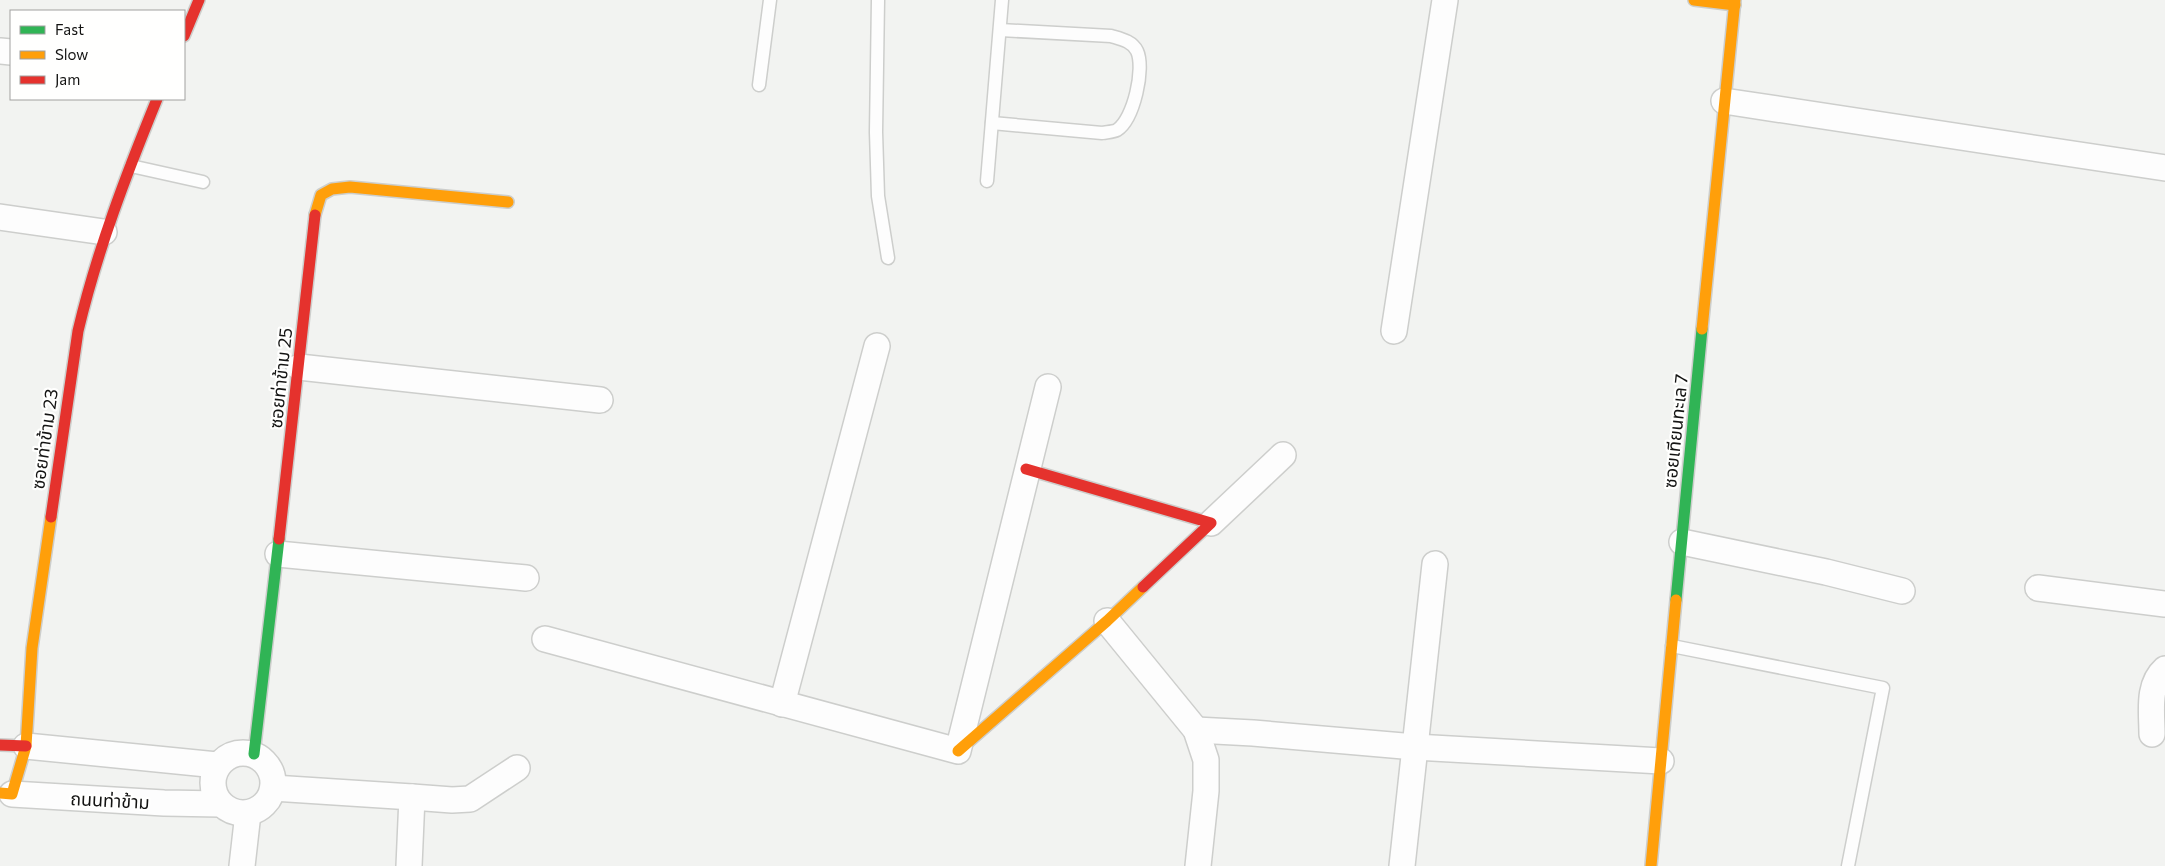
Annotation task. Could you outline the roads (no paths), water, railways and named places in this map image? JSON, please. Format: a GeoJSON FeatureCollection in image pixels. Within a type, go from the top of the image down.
{"type":"FeatureCollection","features":[{"type":"Feature","properties":{"kind":"street"},"geometry":{"type":"LineString","coordinates":[[185,34],[199,0]]}},
{"type":"Feature","properties":{"kind":"street"},"geometry":{"type":"LineString","coordinates":[[1394,331],[1445,0]]}},
{"type":"Feature","properties":{"kind":"street"},"geometry":{"type":"LineString","coordinates":[[1694,0],[1735,2]]}},
{"type":"Feature","properties":{"kind":"street","name":"ซอยเทียนทะเล 7"},"geometry":{"type":"LineString","coordinates":[[1652,866],[1735,2]]}},
{"type":"Feature","properties":{"kind":"street","name":"ซอยท่าข้าม 23"},"geometry":{"type":"LineString","coordinates":[[6,794],[26,746],[32,648],[78,331],[87,288],[104,232],[157,100]]}},
{"type":"Feature","properties":{"kind":"street"},"geometry":{"type":"LineString","coordinates":[[1724,101],[2165,168]]}},
{"type":"Feature","properties":{"kind":"street","name":"ซอยท่าข้าม 25"},"geometry":{"type":"LineString","coordinates":[[254,754],[299,367],[314,213],[321,195],[332,189],[350,187],[508,202]]}},
{"type":"Feature","properties":{"kind":"street"},"geometry":{"type":"LineString","coordinates":[[0,217],[104,232]]}},
{"type":"Feature","properties":{"kind":"street"},"geometry":{"type":"LineString","coordinates":[[782,704],[876,346]]}},
{"type":"Feature","properties":{"kind":"street"},"geometry":{"type":"LineString","coordinates":[[299,367],[600,400]]}},
{"type":"Feature","properties":{"kind":"street"},"geometry":{"type":"LineString","coordinates":[[958,752],[1026,469],[1048,387]]}},
{"type":"Feature","properties":{"kind":"street"},"geometry":{"type":"LineString","coordinates":[[958,752],[1107,622],[1283,455]]}},
{"type":"Feature","properties":{"kind":"street"},"geometry":{"type":"LineString","coordinates":[[1026,469],[1211,523]]}},
{"type":"Feature","properties":{"kind":"street"},"geometry":{"type":"LineString","coordinates":[[1682,542],[1826,572],[1902,591]]}},
{"type":"Feature","properties":{"kind":"street"},"geometry":{"type":"LineString","coordinates":[[278,554],[526,578]]}},
{"type":"Feature","properties":{"kind":"street"},"geometry":{"type":"LineString","coordinates":[[1402,866],[1435,564]]}},
{"type":"Feature","properties":{"kind":"street"},"geometry":{"type":"LineString","coordinates":[[2038,588],[2165,604]]}},
{"type":"Feature","properties":{"kind":"street"},"geometry":{"type":"LineString","coordinates":[[1107,622],[1196,730],[1206,760],[1198,866]]}},
{"type":"Feature","properties":{"kind":"street"},"geometry":{"type":"LineString","coordinates":[[545,639],[958,752]]}},
{"type":"Feature","properties":{"kind":"street"},"geometry":{"type":"LineString","coordinates":[[2152,734],[2152,689],[2158,676],[2165,669]]}},
{"type":"Feature","properties":{"kind":"street"},"geometry":{"type":"LineString","coordinates":[[1196,730],[1415,747],[1661,761]]}},
{"type":"Feature","properties":{"kind":"street"},"geometry":{"type":"LineString","coordinates":[[0,745],[217,765]]}},
{"type":"Feature","properties":{"kind":"street"},"geometry":{"type":"LineString","coordinates":[[240,752],[254,754],[265,762],[272,774],[273,788],[268,800],[259,809],[248,813],[228,810],[220,804],[214,795],[212,785],[217,765],[228,756],[240,752]]}},
{"type":"Feature","properties":{"kind":"street"},"geometry":{"type":"LineString","coordinates":[[273,788],[412,798],[470,799],[517,768]]}},
{"type":"Feature","properties":{"kind":"street","name":"ถนนท่าข้าม"},"geometry":{"type":"LineString","coordinates":[[6,794],[164,803],[220,804]]}},
{"type":"Feature","properties":{"kind":"street"},"geometry":{"type":"LineString","coordinates":[[409,866],[412,798]]}},
{"type":"Feature","properties":{"kind":"street"},"geometry":{"type":"LineString","coordinates":[[242,866],[248,813]]}},
{"type":"Feature","properties":{"kind":"lane"},"geometry":{"type":"LineString","coordinates":[[759,85],[770,0]]}},
{"type":"Feature","properties":{"kind":"lane"},"geometry":{"type":"LineString","coordinates":[[878,0],[876,132],[878,196],[888,258]]}},
{"type":"Feature","properties":{"kind":"lane"},"geometry":{"type":"LineString","coordinates":[[987,181],[1002,0]]}},
{"type":"Feature","properties":{"kind":"lane"},"geometry":{"type":"LineString","coordinates":[[992,123],[1102,133],[1116,131],[1125,123],[1134,107],[1140,64],[1137,50],[1127,40],[1111,36],[1000,30]]}},
{"type":"Feature","properties":{"kind":"lane"},"geometry":{"type":"LineString","coordinates":[[131,166],[203,182]]}},
{"type":"Feature","properties":{"kind":"lane"},"geometry":{"type":"LineString","coordinates":[[1672,646],[1883,688],[1848,866]]}}]}
